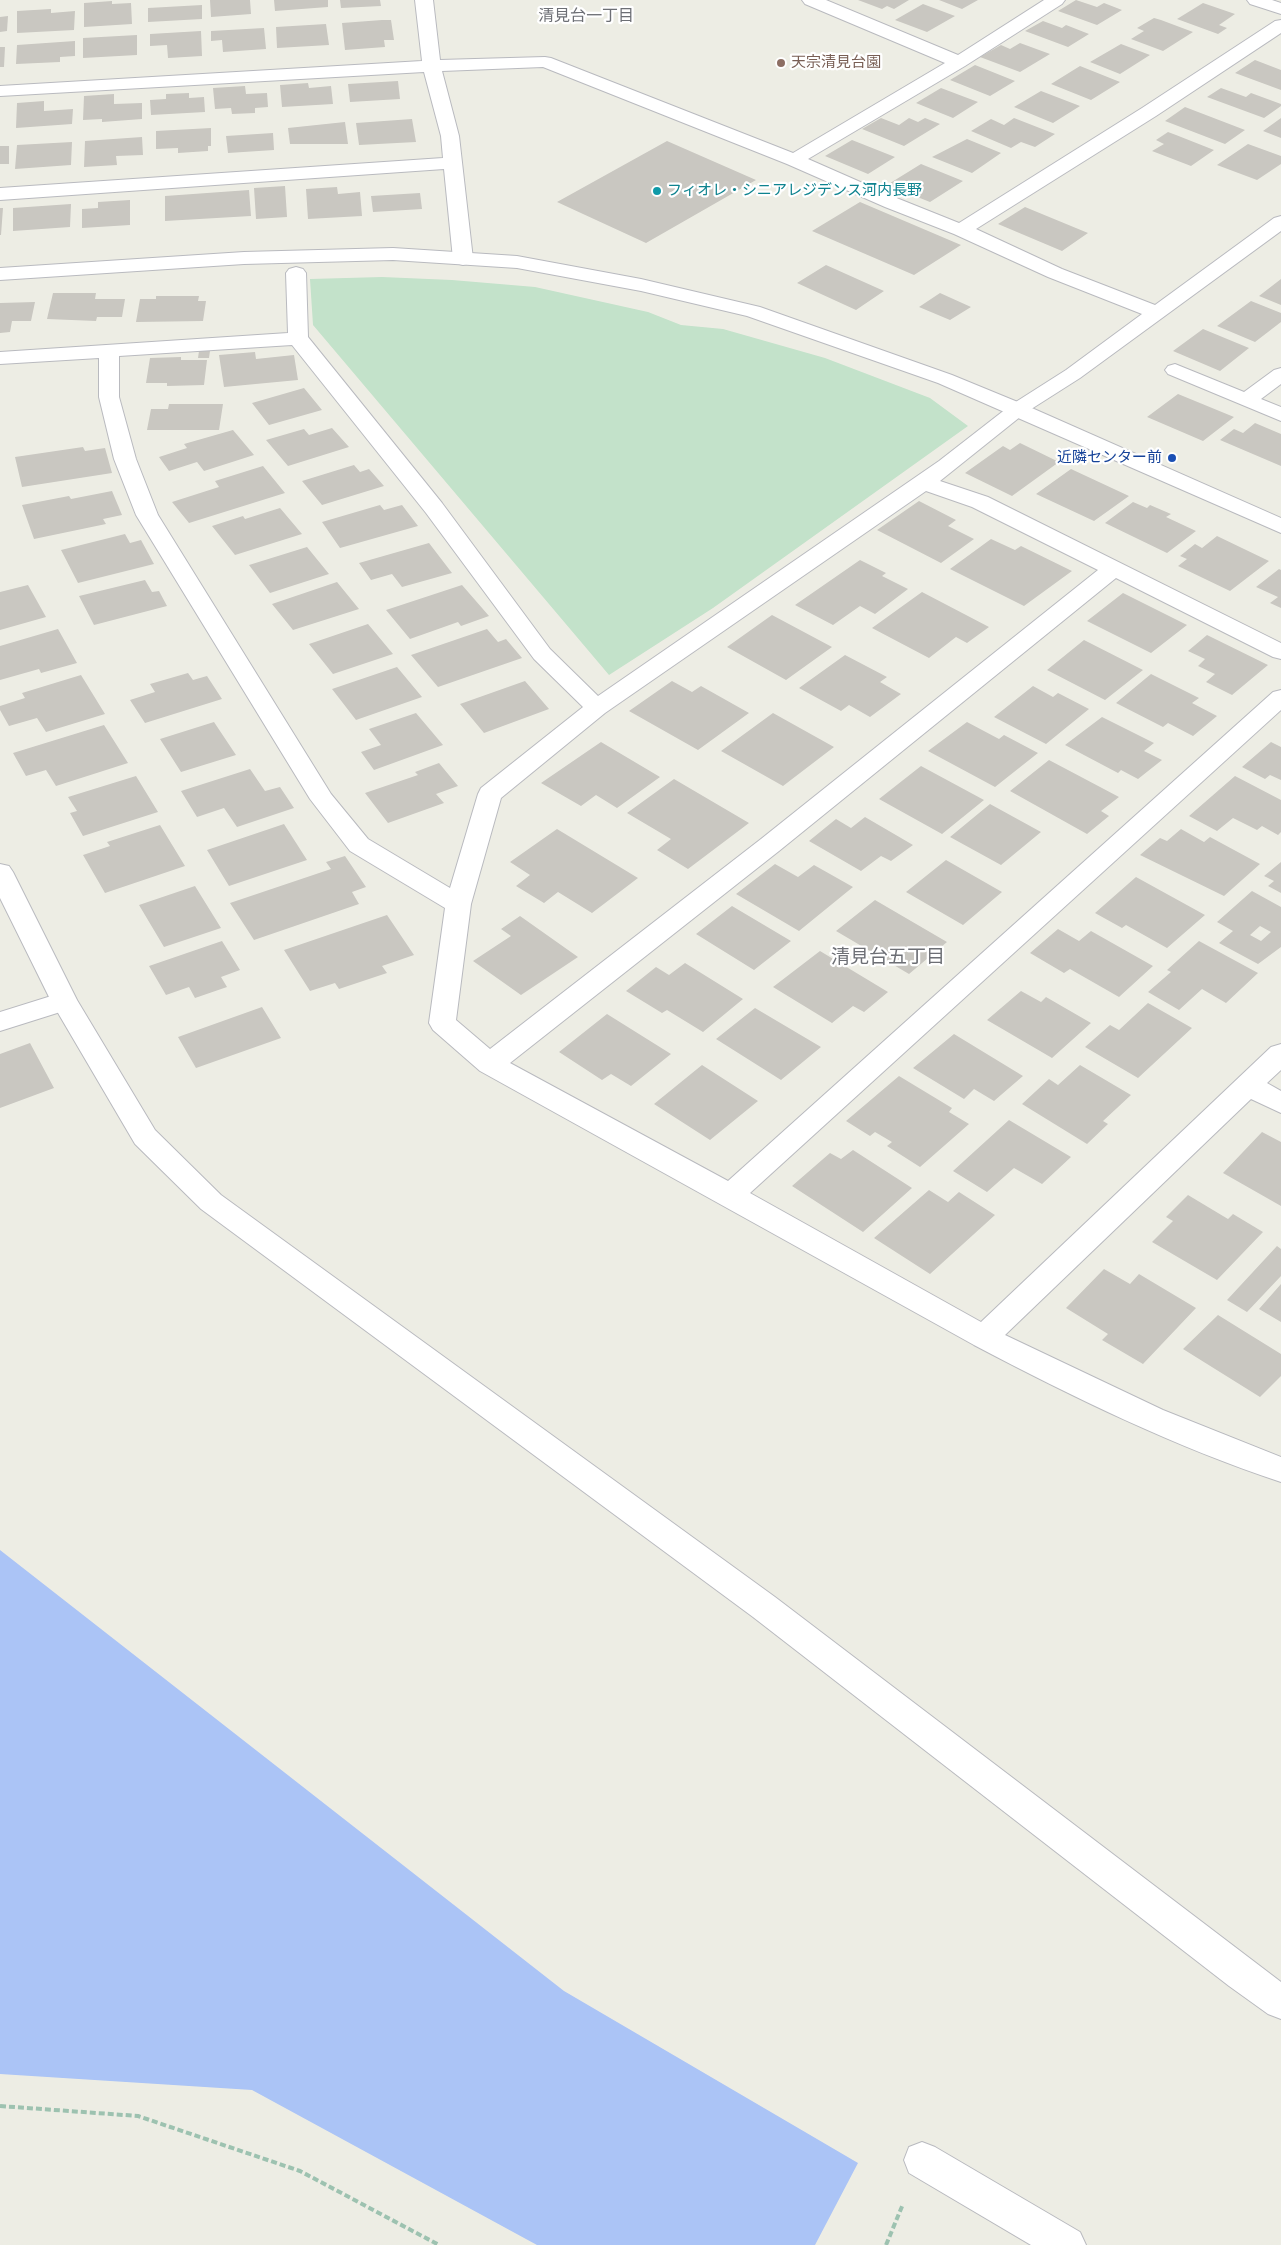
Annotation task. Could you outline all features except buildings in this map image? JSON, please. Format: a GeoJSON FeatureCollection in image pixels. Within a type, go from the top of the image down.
{"type":"FeatureCollection","features":[{"type":"Feature","properties":{"kind":"street"},"geometry":{"type":"LineString","coordinates":[[424,0],[432,66],[450,136],[463,259]]}},
{"type":"Feature","properties":{"kind":"street"},"geometry":{"type":"LineString","coordinates":[[811,0],[958,62]]}},
{"type":"Feature","properties":{"kind":"street"},"geometry":{"type":"LineString","coordinates":[[794,160],[958,62],[1056,0]]}},
{"type":"Feature","properties":{"kind":"street"},"geometry":{"type":"LineString","coordinates":[[1256,0],[1281,9]]}},
{"type":"Feature","properties":{"kind":"street"},"geometry":{"type":"LineString","coordinates":[[961,230],[1149,112],[1281,25]]}},
{"type":"Feature","properties":{"kind":"street"},"geometry":{"type":"LineString","coordinates":[[0,91],[432,66],[545,62],[794,160],[892,203],[961,230],[1056,273],[1157,314]]}},
{"type":"Feature","properties":{"kind":"street"},"geometry":{"type":"LineString","coordinates":[[0,194],[453,163]]}},
{"type":"Feature","properties":{"kind":"street"},"geometry":{"type":"LineString","coordinates":[[1281,222],[1074,374],[1018,409],[947,466],[597,708],[490,794],[458,904],[442,1023],[490,1064],[984,1337],[1050,1372],[1152,1419],[1281,1470]]}},
{"type":"Feature","properties":{"kind":"street"},"geometry":{"type":"LineString","coordinates":[[0,274],[244,258],[393,254],[517,262],[641,285],[753,311],[945,379],[1018,409],[1281,526]]}},
{"type":"Feature","properties":{"kind":"street"},"geometry":{"type":"LineString","coordinates":[[296,273],[298,338],[434,508],[542,654],[597,708]]}},
{"type":"Feature","properties":{"kind":"street"},"geometry":{"type":"LineString","coordinates":[[0,358],[298,338]]}},
{"type":"Feature","properties":{"kind":"street"},"geometry":{"type":"LineString","coordinates":[[109,352],[109,397],[125,459],[147,515],[322,800],[359,845],[458,904]]}},
{"type":"Feature","properties":{"kind":"street"},"geometry":{"type":"LineString","coordinates":[[1175,370],[1281,415]]}},
{"type":"Feature","properties":{"kind":"street"},"geometry":{"type":"LineString","coordinates":[[1247,400],[1281,374]]}},
{"type":"Feature","properties":{"kind":"street"},"geometry":{"type":"LineString","coordinates":[[922,482],[980,502],[1112,570],[1281,652]]}},
{"type":"Feature","properties":{"kind":"street"},"geometry":{"type":"LineString","coordinates":[[490,1064],[770,845],[1112,570]]}},
{"type":"Feature","properties":{"kind":"street"},"geometry":{"type":"LineString","coordinates":[[730,1195],[1281,697]]}},
{"type":"Feature","properties":{"kind":"street"},"geometry":{"type":"LineString","coordinates":[[0,872],[64,1001],[145,1137],[211,1202],[764,1607],[1241,1974],[1281,2002]]}},
{"type":"Feature","properties":{"kind":"street"},"geometry":{"type":"LineString","coordinates":[[0,1022],[64,1001]]}},
{"type":"Feature","properties":{"kind":"street"},"geometry":{"type":"LineString","coordinates":[[984,1337],[1281,1054]]}},
{"type":"Feature","properties":{"kind":"street"},"geometry":{"type":"LineString","coordinates":[[1249,1085],[1281,1103]]}},
{"type":"Feature","properties":{"kind":"street"},"geometry":{"type":"LineString","coordinates":[[922,2160],[1067,2245]]}},
{"type":"Feature","properties":{"kind":"path"},"geometry":{"type":"LineString","coordinates":[[0,2106],[138,2116],[300,2171],[439,2245]]}},
{"type":"Feature","properties":{"kind":"green space"},"geometry":{"type":"Polygon","coordinates":[[[382,277],[452,280],[535,287],[648,312],[681,325],[723,329],[825,358],[930,398],[968,426],[713,608],[609,675],[313,325],[310,279],[382,277]]]}},
{"type":"Feature","properties":{"kind":"water"},"geometry":{"type":"Polygon","coordinates":[[[0,1550],[564,1991],[858,2163],[815,2245],[537,2245],[252,2090],[0,2074],[0,1550]]]}},
{"type":"Feature","properties":{"kind":"place","name":"天宗清見台園"},"geometry":{"type":"Point","coordinates":[781,63]}},
{"type":"Feature","properties":{"kind":"place","name":"フィオレ・シニアレジデンス河内長野"},"geometry":{"type":"Point","coordinates":[657,191]}},
{"type":"Feature","properties":{"kind":"place","name":"近隣センター前"},"geometry":{"type":"Point","coordinates":[1172,458]}},
{"type":"Feature","properties":{"kind":"district","name":"清見台一丁目"},"geometry":{"type":"Point","coordinates":[586,17]}},
{"type":"Feature","properties":{"kind":"district","name":"清見台五丁目"},"geometry":{"type":"Point","coordinates":[888,958]}}]}
